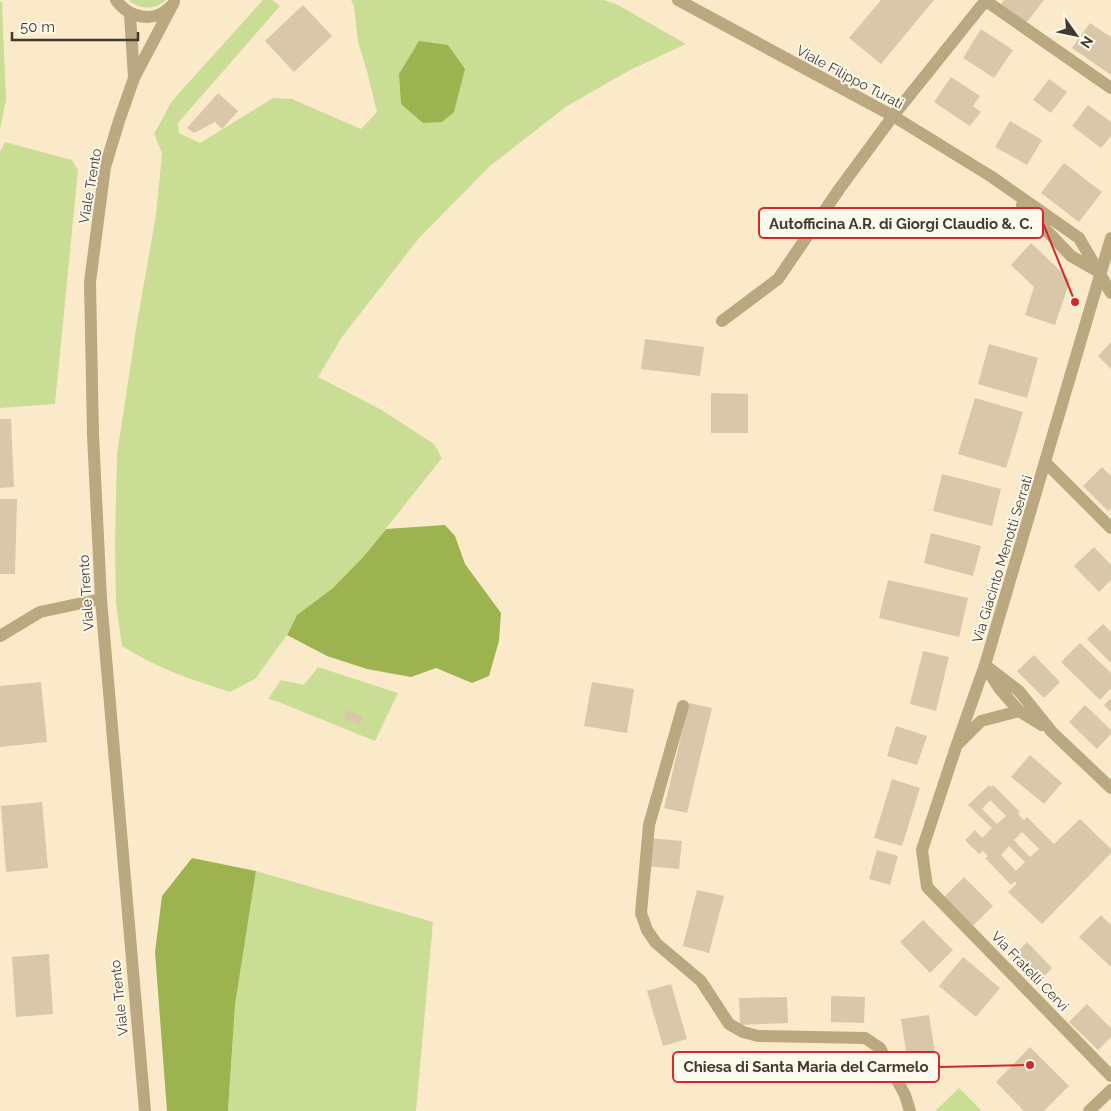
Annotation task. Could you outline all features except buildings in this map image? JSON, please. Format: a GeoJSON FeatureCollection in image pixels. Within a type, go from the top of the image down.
{"type":"FeatureCollection","features":[{"type":"Feature","properties":{"kind":"street"},"geometry":{"type":"LineString","coordinates":[[116,0],[121,8],[130,14],[144,17],[159,15],[167,10],[175,1]]}},
{"type":"Feature","properties":{"kind":"street","name":"Viale Filippo Turati"},"geometry":{"type":"LineString","coordinates":[[678,0],[893,116],[992,177],[1079,238],[1105,276],[1111,292]]}},
{"type":"Feature","properties":{"kind":"street"},"geometry":{"type":"LineString","coordinates":[[722,321],[778,279],[840,188],[893,116],[986,0],[1111,88]]}},
{"type":"Feature","properties":{"kind":"street","name":"Viale Trento"},"geometry":{"type":"LineString","coordinates":[[144,1111],[100,599],[93,435],[90,282],[105,167],[134,78],[175,1]]}},
{"type":"Feature","properties":{"kind":"street","name":"Viale Trento"},"geometry":{"type":"LineString","coordinates":[[130,14],[134,78]]}},
{"type":"Feature","properties":{"kind":"street","name":"Viale Filippo Turati"},"geometry":{"type":"LineString","coordinates":[[1005,187],[1071,256],[1105,276]]}},
{"type":"Feature","properties":{"kind":"street","name":"Via Giacinto Menotti Serrati"},"geometry":{"type":"LineString","coordinates":[[927,887],[922,850],[956,747],[986,665],[1046,463],[1105,276],[1111,238]]}},
{"type":"Feature","properties":{"kind":"street"},"geometry":{"type":"LineString","coordinates":[[1046,463],[1111,528]]}},
{"type":"Feature","properties":{"kind":"street"},"geometry":{"type":"LineString","coordinates":[[0,636],[40,612],[100,599]]}},
{"type":"Feature","properties":{"kind":"street"},"geometry":{"type":"LineString","coordinates":[[986,665],[999,688],[1019,711],[1052,732]]}},
{"type":"Feature","properties":{"kind":"street"},"geometry":{"type":"LineString","coordinates":[[986,665],[1019,691],[1052,732],[1111,788]]}},
{"type":"Feature","properties":{"kind":"street"},"geometry":{"type":"LineString","coordinates":[[682,706],[649,825],[641,913],[647,930],[656,943],[701,981],[729,1024],[743,1032],[758,1036],[865,1038],[880,1048],[905,1095],[910,1111]]}},
{"type":"Feature","properties":{"kind":"street"},"geometry":{"type":"LineString","coordinates":[[956,747],[981,721],[1019,711]]}},
{"type":"Feature","properties":{"kind":"street","name":"Via Fratelli Cervi"},"geometry":{"type":"LineString","coordinates":[[927,887],[1111,1076]]}},
{"type":"Feature","properties":{"kind":"street"},"geometry":{"type":"LineString","coordinates":[[1089,1111],[1111,1090]]}},
{"type":"Feature","properties":{"kind":"green space"},"geometry":{"type":"Polygon","coordinates":[[[129,0],[166,0],[157,6],[147,8],[137,6],[129,0]]]}},
{"type":"Feature","properties":{"kind":"green space"},"geometry":{"type":"Polygon","coordinates":[[[263,0],[272,0],[280,6],[178,123],[179,133],[200,143],[273,98],[292,99],[361,129],[377,112],[358,42],[354,6],[351,0],[604,0],[618,5],[686,44],[630,70],[567,106],[490,166],[419,238],[342,337],[318,377],[380,409],[434,444],[442,458],[364,556],[333,588],[297,615],[287,635],[255,679],[230,692],[161,667],[122,646],[116,603],[117,454],[156,215],[162,153],[154,134],[172,101],[263,0]]]}},
{"type":"Feature","properties":{"kind":"green space"},"geometry":{"type":"Polygon","coordinates":[[[0,2],[2,2],[6,100],[0,129],[0,2]]]}},
{"type":"Feature","properties":{"kind":"green space"},"geometry":{"type":"Polygon","coordinates":[[[419,41],[448,45],[465,69],[454,112],[442,122],[423,123],[401,104],[399,74],[419,41]]]}},
{"type":"Feature","properties":{"kind":"green space"},"geometry":{"type":"Polygon","coordinates":[[[5,142],[72,160],[78,170],[55,404],[0,408],[0,152],[5,142]]]}},
{"type":"Feature","properties":{"kind":"green space"},"geometry":{"type":"Polygon","coordinates":[[[445,525],[455,536],[465,564],[501,613],[499,641],[489,676],[472,683],[436,668],[411,677],[367,669],[327,656],[287,635],[297,615],[333,588],[364,556],[386,529],[445,525]]]}},
{"type":"Feature","properties":{"kind":"green space"},"geometry":{"type":"Polygon","coordinates":[[[318,667],[398,693],[375,741],[268,699],[281,680],[304,685],[318,667]]]}},
{"type":"Feature","properties":{"kind":"green space"},"geometry":{"type":"Polygon","coordinates":[[[192,858],[256,871],[235,1005],[228,1111],[167,1111],[155,952],[162,896],[192,858]]]}},
{"type":"Feature","properties":{"kind":"green space"},"geometry":{"type":"Polygon","coordinates":[[[256,871],[433,922],[416,1111],[228,1111],[235,1005],[256,871]]]}},
{"type":"Feature","properties":{"kind":"green space"},"geometry":{"type":"Polygon","coordinates":[[[959,1088],[982,1111],[935,1111],[959,1088]]]}},
{"type":"Feature","properties":{"kind":"place","name":"Autofficina A.R. di Giorgi Claudio &. C."},"geometry":{"type":"Point","coordinates":[1075,302]}},
{"type":"Feature","properties":{"kind":"place","name":"Chiesa di Santa Maria del Carmelo"},"geometry":{"type":"Point","coordinates":[1030,1065]}}]}
